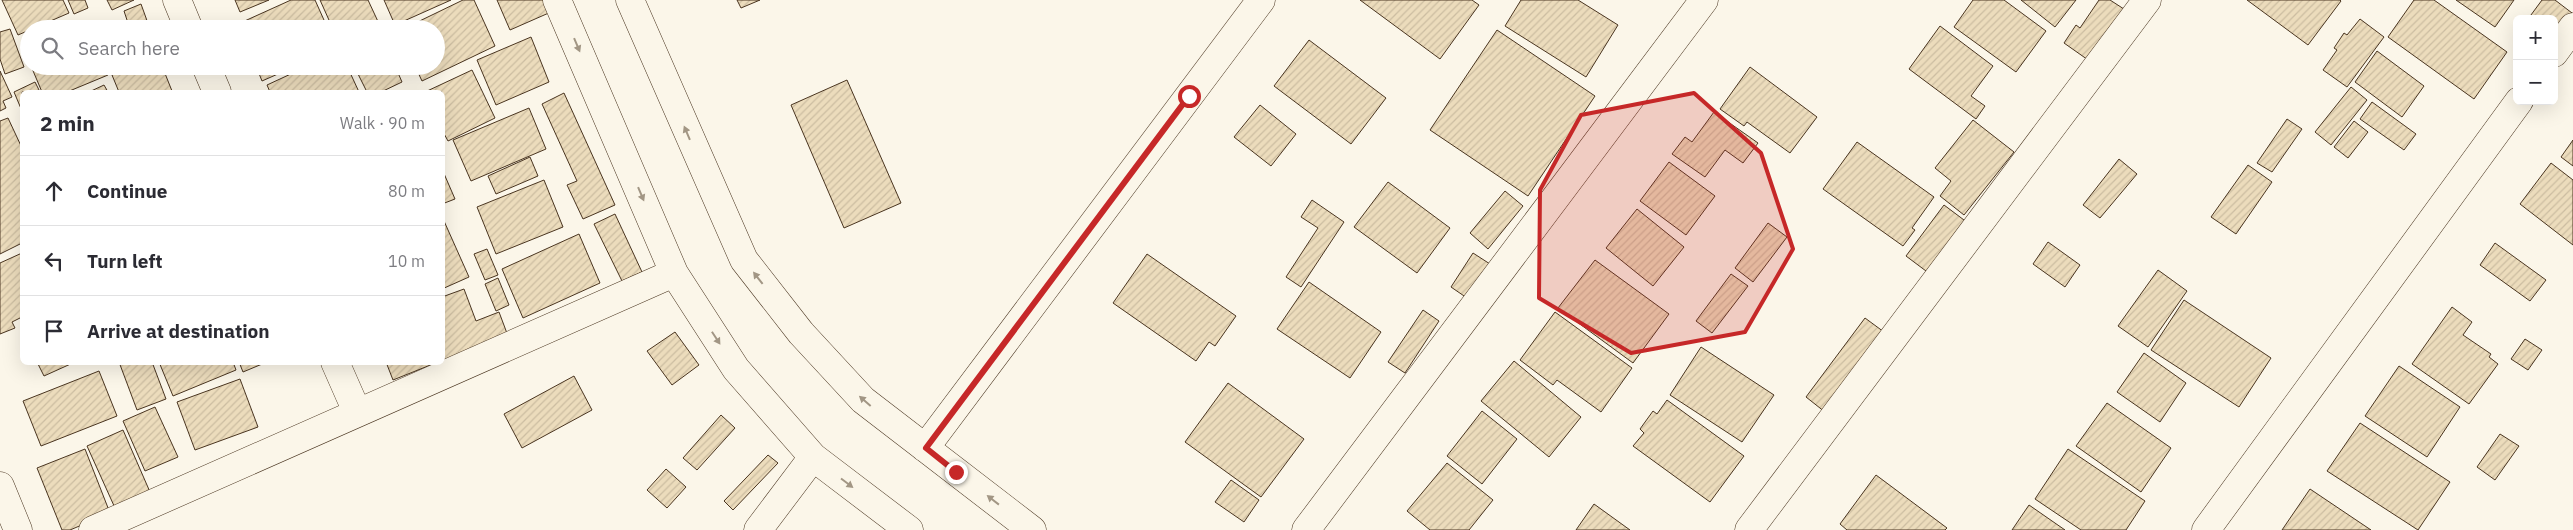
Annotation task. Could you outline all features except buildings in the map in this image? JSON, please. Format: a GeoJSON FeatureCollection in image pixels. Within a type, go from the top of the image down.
{"type":"FeatureCollection","features":[{"type":"Feature","properties":{"kind":"street"},"geometry":{"type":"LineString","coordinates":[[177,0],[185,20]]}},
{"type":"Feature","properties":{"kind":"street"},"geometry":{"type":"LineString","coordinates":[[558,0],[674,273],[736,369],[813,457],[909,530]]}},
{"type":"Feature","properties":{"kind":"street"},"geometry":{"type":"LineString","coordinates":[[630,0],[744,260],[801,333],[863,400],[1032,530]]}},
{"type":"Feature","properties":{"kind":"street"},"geometry":{"type":"LineString","coordinates":[[926,448],[1261,0]]}},
{"type":"Feature","properties":{"kind":"street"},"geometry":{"type":"LineString","coordinates":[[1306,530],[1704,0]]}},
{"type":"Feature","properties":{"kind":"street"},"geometry":{"type":"LineString","coordinates":[[1749,530],[2147,0]]}},
{"type":"Feature","properties":{"kind":"street"},"geometry":{"type":"LineString","coordinates":[[2558,48],[2573,27]]}},
{"type":"Feature","properties":{"kind":"street"},"geometry":{"type":"LineString","coordinates":[[210,75],[216,90]]}},
{"type":"Feature","properties":{"kind":"street"},"geometry":{"type":"LineString","coordinates":[[2206,530],[2516,105]]}},
{"type":"Feature","properties":{"kind":"street"},"geometry":{"type":"LineString","coordinates":[[93,530],[674,273]]}},
{"type":"Feature","properties":{"kind":"street"},"geometry":{"type":"LineString","coordinates":[[336,365],[357,412]]}},
{"type":"Feature","properties":{"kind":"street"},"geometry":{"type":"LineString","coordinates":[[758,530],[813,457]]}},
{"type":"Feature","properties":{"kind":"street"},"geometry":{"type":"LineString","coordinates":[[0,486],[18,530]]}},
{"type":"Feature","properties":{"kind":"highlighted area"},"geometry":{"type":"Polygon","coordinates":[[[1694,93],[1761,153],[1793,249],[1745,332],[1631,353],[1539,298],[1540,190],[1581,115],[1694,93]]]}},
{"type":"Feature","properties":{"kind":"route"},"geometry":{"type":"LineString","coordinates":[[956,472],[926,448],[1189,96]]}}]}
